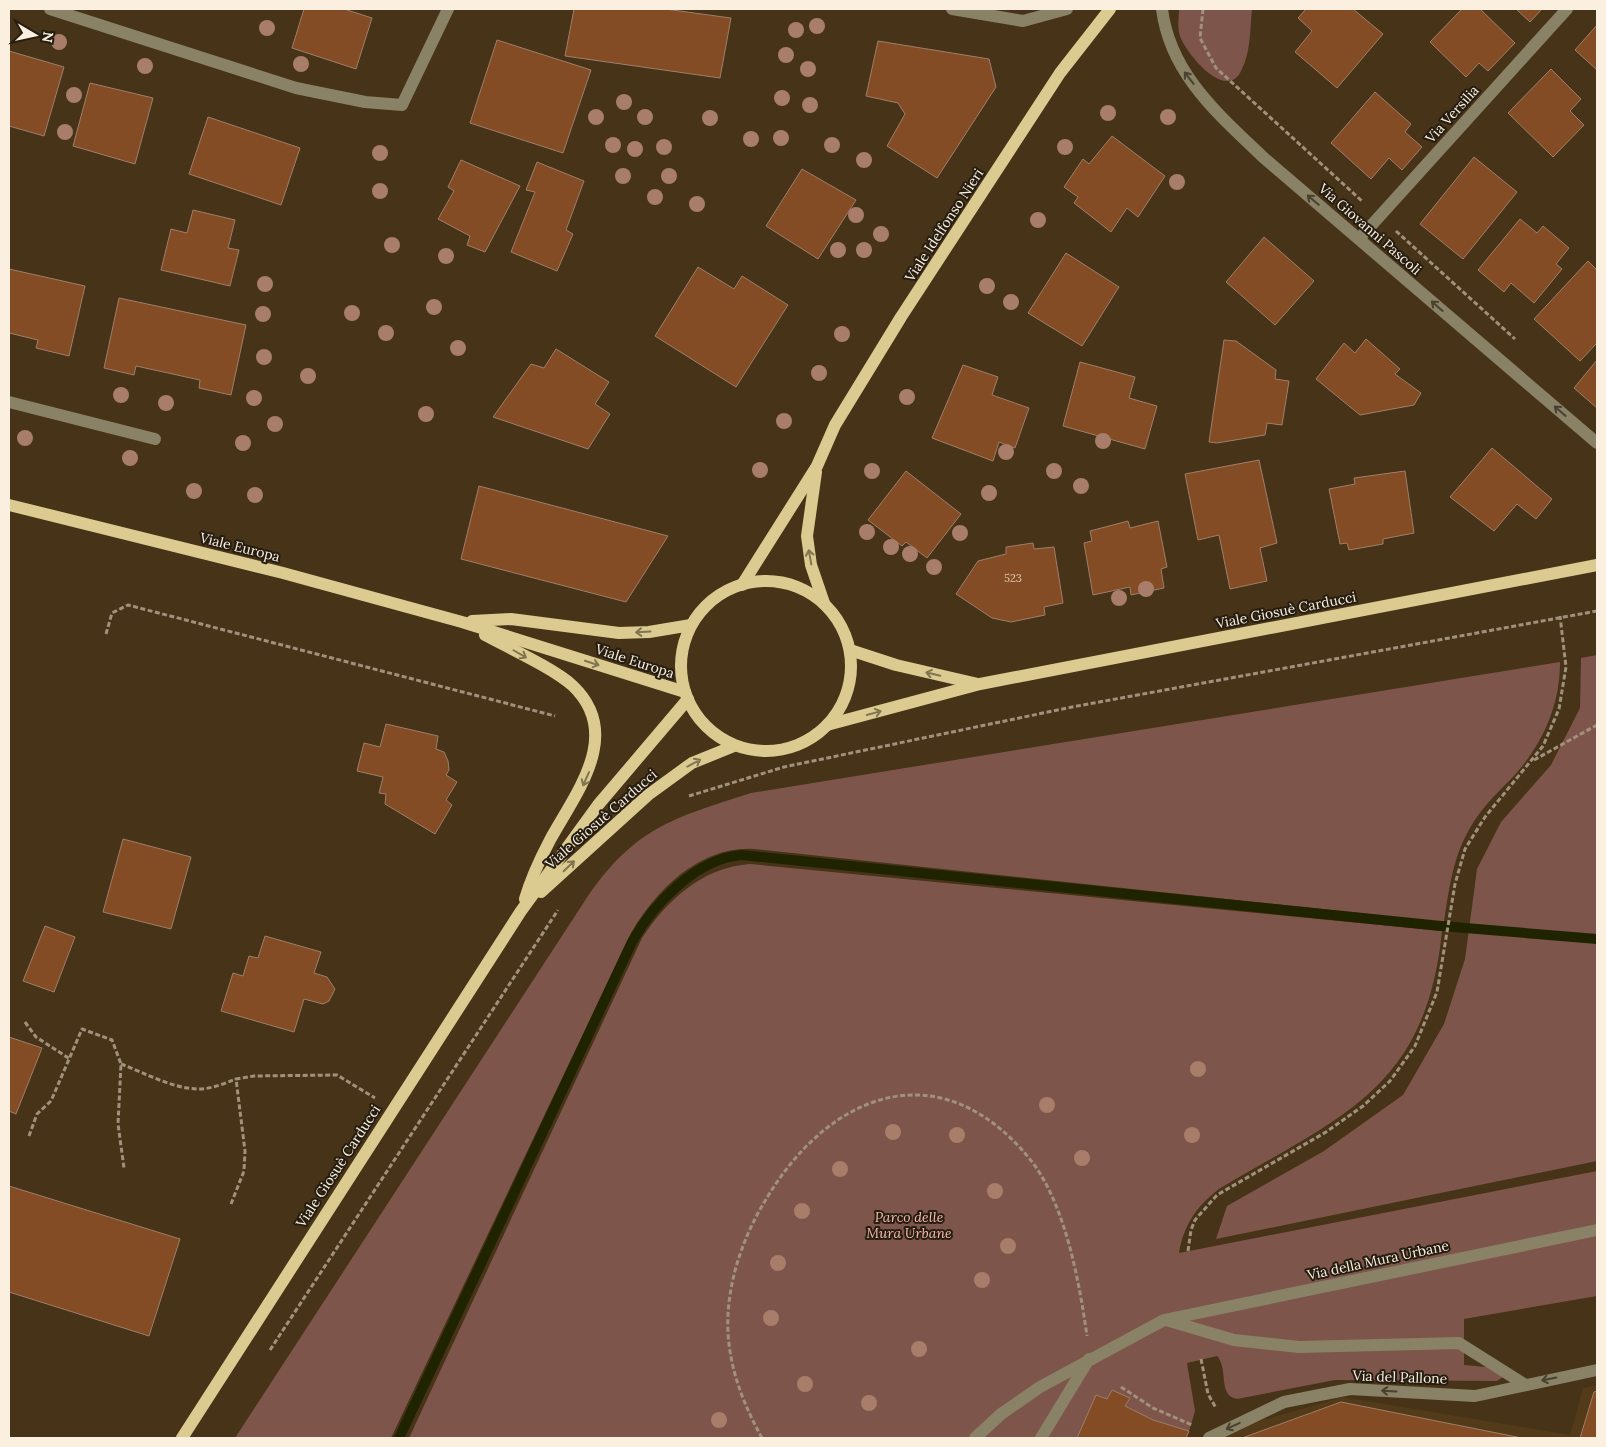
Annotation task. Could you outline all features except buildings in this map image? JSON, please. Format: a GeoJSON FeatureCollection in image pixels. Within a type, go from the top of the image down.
{"type":"FeatureCollection","features":[{"type":"Feature","properties":{"kind":"main road","name":"Viale Idelfonso Nieri"},"geometry":{"type":"LineString","coordinates":[[742,585],[817,466],[835,425],[901,318],[1060,73],[1110,9]]}},
{"type":"Feature","properties":{"kind":"main road","name":"Viale Idelfonso Nieri"},"geometry":{"type":"LineString","coordinates":[[817,466],[807,536],[811,565],[824,604]]}},
{"type":"Feature","properties":{"kind":"main road","name":"Viale Europa"},"geometry":{"type":"LineString","coordinates":[[9,505],[283,573],[462,622],[686,696]]}},
{"type":"Feature","properties":{"kind":"main road","name":"Viale Giosuè Carducci"},"geometry":{"type":"LineString","coordinates":[[827,725],[980,684],[1597,565]]}},
{"type":"Feature","properties":{"kind":"main road"},"geometry":{"type":"LineString","coordinates":[[762,581],[782,582],[801,589],[824,604],[844,631],[850,650],[851,671],[848,691],[840,709],[827,725],[808,741],[784,750],[759,751],[734,746],[719,738],[706,727],[695,714],[686,696],[682,660],[691,625],[708,604],[724,592],[742,585],[762,581]]}},
{"type":"Feature","properties":{"kind":"main road","name":"Viale Europa"},"geometry":{"type":"LineString","coordinates":[[462,622],[510,619],[619,633],[649,632],[691,625]]}},
{"type":"Feature","properties":{"kind":"main road","name":"Viale Giosuè Carducci"},"geometry":{"type":"LineString","coordinates":[[462,622],[573,686],[585,701],[595,726],[596,744],[589,770],[531,878],[521,911]]}},
{"type":"Feature","properties":{"kind":"main road","name":"Viale Giosuè Carducci"},"geometry":{"type":"LineString","coordinates":[[850,650],[896,665],[980,684]]}},
{"type":"Feature","properties":{"kind":"main road","name":"Viale Giosuè Carducci"},"geometry":{"type":"LineString","coordinates":[[182,1438],[521,911],[598,805],[686,696]]}},
{"type":"Feature","properties":{"kind":"main road","name":"Viale Giosuè Carducci"},"geometry":{"type":"LineString","coordinates":[[521,911],[648,795],[692,763],[734,746]]}},
{"type":"Feature","properties":{"kind":"street"},"geometry":{"type":"LineString","coordinates":[[50,9],[296,88],[365,102],[402,105],[448,9]]}},
{"type":"Feature","properties":{"kind":"street"},"geometry":{"type":"LineString","coordinates":[[952,9],[1023,20],[1067,9]]}},
{"type":"Feature","properties":{"kind":"street","name":"Via Giovanni Pascoli"},"geometry":{"type":"LineString","coordinates":[[1162,9],[1164,29],[1178,63],[1220,116],[1264,158],[1597,443]]}},
{"type":"Feature","properties":{"kind":"street","name":"Via Versilia"},"geometry":{"type":"LineString","coordinates":[[1359,239],[1566,9]]}},
{"type":"Feature","properties":{"kind":"street"},"geometry":{"type":"LineString","coordinates":[[9,402],[155,439]]}},
{"type":"Feature","properties":{"kind":"street","name":"Via della Mura Urbane"},"geometry":{"type":"LineString","coordinates":[[975,1438],[1001,1414],[1024,1398],[1090,1358],[1164,1320],[1597,1230]]}},
{"type":"Feature","properties":{"kind":"street"},"geometry":{"type":"LineString","coordinates":[[1164,1320],[1234,1340],[1299,1346],[1459,1343],[1524,1384]]}},
{"type":"Feature","properties":{"kind":"street"},"geometry":{"type":"LineString","coordinates":[[1041,1438],[1090,1358]]}},
{"type":"Feature","properties":{"kind":"street","name":"Via del Pallone"},"geometry":{"type":"LineString","coordinates":[[1212,1437],[1284,1402],[1350,1389],[1475,1396],[1524,1384],[1597,1370]]}},
{"type":"Feature","properties":{"kind":"path"},"geometry":{"type":"LineString","coordinates":[[106,634],[112,613],[128,605],[555,716]]}},
{"type":"Feature","properties":{"kind":"path"},"geometry":{"type":"LineString","coordinates":[[682,800],[697,792],[784,767],[1072,707],[1560,616],[1597,611]]}},
{"type":"Feature","properties":{"kind":"path"},"geometry":{"type":"LineString","coordinates":[[1188,1251],[1191,1230],[1195,1220],[1217,1195],[1346,1119],[1376,1096],[1390,1081],[1415,1046],[1437,992],[1459,864],[1475,831],[1498,800],[1532,761],[1552,728],[1565,683],[1566,667],[1560,616]]}},
{"type":"Feature","properties":{"kind":"path"},"geometry":{"type":"LineString","coordinates":[[1532,761],[1597,725]]}},
{"type":"Feature","properties":{"kind":"path"},"geometry":{"type":"LineString","coordinates":[[264,1358],[558,909]]}},
{"type":"Feature","properties":{"kind":"path"},"geometry":{"type":"LineString","coordinates":[[25,1022],[36,1037],[70,1059]]}},
{"type":"Feature","properties":{"kind":"path"},"geometry":{"type":"LineString","coordinates":[[29,1136],[37,1114],[52,1101],[82,1029],[112,1040],[121,1064],[118,1124],[124,1168]]}},
{"type":"Feature","properties":{"kind":"path"},"geometry":{"type":"LineString","coordinates":[[121,1064],[180,1086],[199,1089],[254,1076],[337,1075],[393,1108]]}},
{"type":"Feature","properties":{"kind":"path"},"geometry":{"type":"LineString","coordinates":[[231,1204],[244,1171],[245,1151],[236,1079]]}},
{"type":"Feature","properties":{"kind":"path"},"geometry":{"type":"LineString","coordinates":[[762,1438],[745,1405],[729,1344],[729,1309],[734,1278],[745,1240],[776,1181],[799,1152],[827,1126],[856,1108],[881,1099],[908,1095],[960,1103],[981,1114],[1006,1134],[1030,1159],[1047,1188],[1068,1238],[1083,1309],[1090,1358]]}},
{"type":"Feature","properties":{"kind":"path"},"geometry":{"type":"LineString","coordinates":[[1201,1359],[1208,1394],[1227,1429]]}},
{"type":"Feature","properties":{"kind":"path"},"geometry":{"type":"LineString","coordinates":[[1121,1387],[1153,1408],[1212,1437]]}},
{"type":"Feature","properties":{"kind":"shaded area"},"geometry":{"type":"Polygon","coordinates":[[[1597,1385],[1597,1438],[1201,1438],[1343,1397],[1570,1435],[1583,1388],[1597,1385]]]}},
{"type":"Feature","properties":{"kind":"green space"},"geometry":{"type":"Polygon","coordinates":[[[1179,9],[1252,9],[1244,66],[1233,80],[1225,81],[1215,77],[1206,71],[1189,52],[1179,33],[1179,9]]]}},
{"type":"Feature","properties":{"kind":"green space"},"geometry":{"type":"Polygon","coordinates":[[[1597,655],[1597,1161],[1216,1239],[1227,1206],[1324,1151],[1403,1095],[1444,1024],[1465,959],[1477,869],[1501,822],[1551,765],[1580,708],[1581,658],[1597,655]]]}},
{"type":"Feature","properties":{"kind":"green space"},"geometry":{"type":"Polygon","coordinates":[[[1560,662],[1557,695],[1539,741],[1520,768],[1478,815],[1459,850],[1444,922],[754,849],[734,850],[698,863],[682,873],[667,886],[631,933],[391,1438],[235,1438],[586,899],[621,856],[657,829],[699,810],[751,793],[1560,662]]]}},
{"type":"Feature","properties":{"kind":"green space","name":"Parco delle Mura Urbane"},"geometry":{"type":"Polygon","coordinates":[[[750,864],[1442,931],[1433,985],[1418,1028],[1397,1063],[1370,1092],[1339,1117],[1211,1195],[1188,1224],[1179,1253],[1597,1171],[1597,1296],[1464,1319],[1464,1365],[1486,1367],[1503,1377],[1497,1381],[1335,1380],[1237,1399],[1231,1397],[1227,1392],[1222,1368],[1217,1356],[1187,1363],[1195,1411],[1189,1431],[1153,1420],[1125,1406],[1130,1398],[1112,1390],[1107,1399],[1096,1396],[1077,1438],[409,1438],[642,938],[663,911],[688,888],[717,871],[733,866],[750,864]]]}},
{"type":"Feature","properties":{"kind":"waterway"},"geometry":{"type":"LineString","coordinates":[[399,1438],[632,942],[652,913],[678,885],[693,874],[725,858],[742,855],[1441,926],[1597,939]]}}]}
